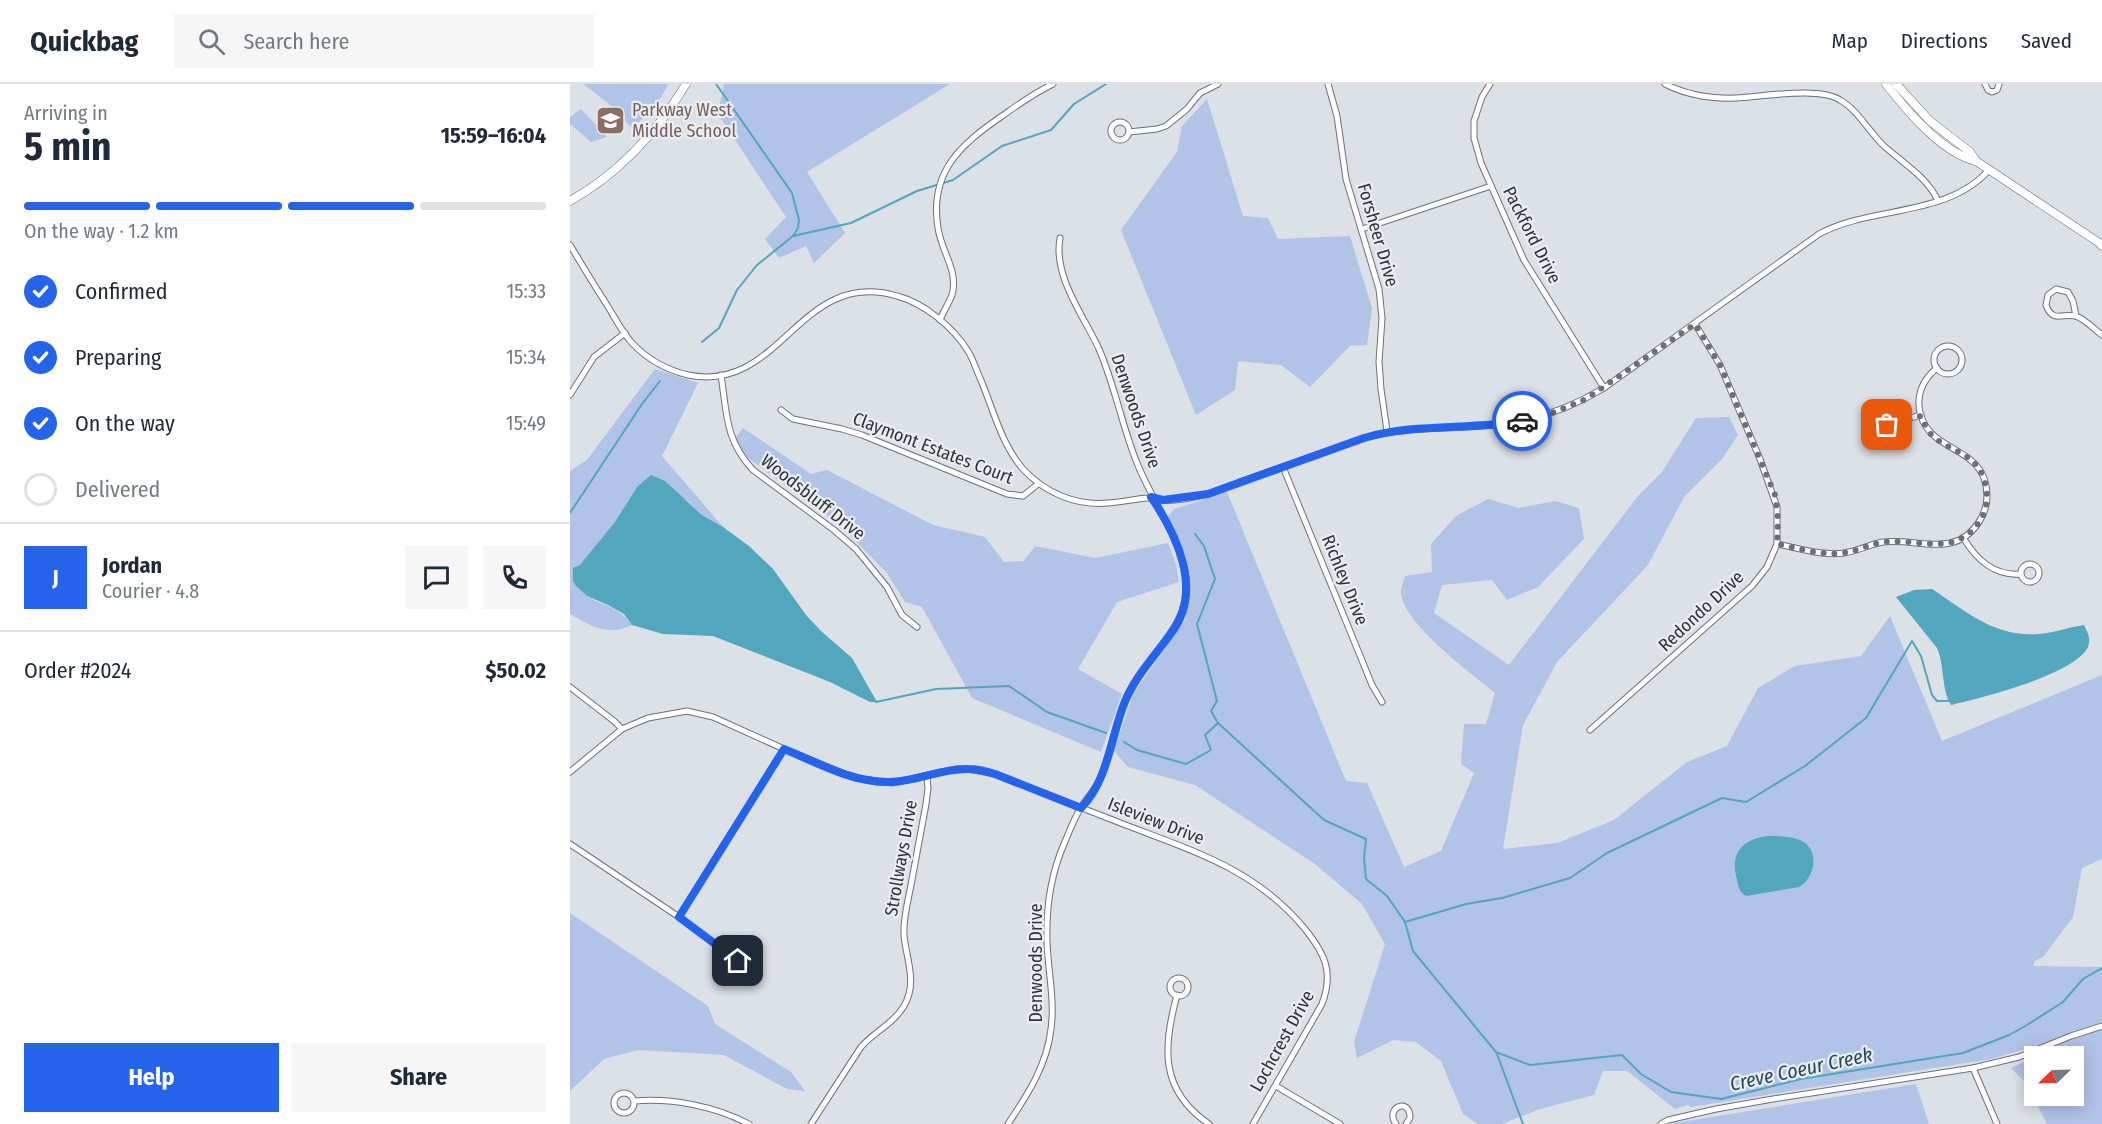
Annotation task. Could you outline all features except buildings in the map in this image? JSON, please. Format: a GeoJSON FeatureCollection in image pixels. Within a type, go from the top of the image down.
{"type":"FeatureCollection","features":[{"type":"Feature","properties":{"kind":"main road"},"geometry":{"type":"LineString","coordinates":[[570,201],[618,167],[638,149],[686,84]]}},
{"type":"Feature","properties":{"kind":"main road"},"geometry":{"type":"LineString","coordinates":[[1886,84],[1932,133],[1965,158],[1976,161],[1989,169],[2101,243]]}},
{"type":"Feature","properties":{"kind":"main road"},"geometry":{"type":"LineString","coordinates":[[1896,84],[1925,116],[1970,152],[1976,161]]}},
{"type":"Feature","properties":{"kind":"street"},"geometry":{"type":"LineString","coordinates":[[939,320],[952,295],[954,281],[938,230],[936,215],[940,184],[946,170],[953,157],[975,134],[1027,97],[1053,84]]}},
{"type":"Feature","properties":{"kind":"street"},"geometry":{"type":"LineString","coordinates":[[1129,132],[1166,126],[1187,109],[1200,93],[1218,84]]}},
{"type":"Feature","properties":{"kind":"street","name":"Forsheer Drive"},"geometry":{"type":"LineString","coordinates":[[1328,84],[1337,116],[1346,179],[1376,274],[1380,296],[1382,318],[1379,371],[1387,431]]}},
{"type":"Feature","properties":{"kind":"street","name":"Packford Drive"},"geometry":{"type":"LineString","coordinates":[[1490,84],[1477,109],[1474,138],[1481,163],[1524,260],[1604,388]]}},
{"type":"Feature","properties":{"kind":"street"},"geometry":{"type":"LineString","coordinates":[[1665,84],[1687,93],[1707,97],[1735,98],[1805,94],[1832,96],[1852,109],[1881,143],[1932,188],[1938,201]]}},
{"type":"Feature","properties":{"kind":"street"},"geometry":{"type":"LineString","coordinates":[[1985,84],[1992,92],[1997,90],[2000,84]]}},
{"type":"Feature","properties":{"kind":"street"},"geometry":{"type":"LineString","coordinates":[[570,245],[625,333],[641,351],[664,367],[692,376],[722,375],[757,362],[822,305],[845,295],[874,291],[912,302],[939,320],[968,352],[1008,446],[1024,470],[1038,484],[1061,496],[1078,502],[1104,504],[1151,497],[1163,500],[1208,494],[1387,431],[1482,426],[1522,421],[1569,406],[1604,388],[1806,242],[1831,227],[1864,217],[1938,201],[1974,185],[1989,169]]}},
{"type":"Feature","properties":{"kind":"street"},"geometry":{"type":"LineString","coordinates":[[1362,229],[1491,186]]}},
{"type":"Feature","properties":{"kind":"street","name":"Denwoods Drive"},"geometry":{"type":"LineString","coordinates":[[1008,1124],[1038,1077],[1047,1054],[1052,1007],[1047,944],[1049,900],[1063,845],[1081,808],[1098,782],[1128,694],[1148,662],[1174,630],[1185,602],[1187,581],[1181,555],[1159,508],[1151,497],[1136,461],[1113,383],[1066,282],[1060,261],[1060,238]]}},
{"type":"Feature","properties":{"kind":"street"},"geometry":{"type":"LineString","coordinates":[[2076,316],[2073,301],[2068,292],[2056,289],[2048,295],[2046,304],[2051,314],[2057,317],[2076,316],[2102,335]]}},
{"type":"Feature","properties":{"kind":"street","name":"Redondo Drive"},"geometry":{"type":"LineString","coordinates":[[1590,730],[1752,586],[1767,567],[1777,544],[1778,519],[1775,495],[1720,365],[1695,324]]}},
{"type":"Feature","properties":{"kind":"street"},"geometry":{"type":"LineString","coordinates":[[570,395],[594,357],[625,333]]}},
{"type":"Feature","properties":{"kind":"street"},"geometry":{"type":"LineString","coordinates":[[1949,346],[1958,351],[1962,360],[1957,370],[1946,374],[1937,368],[1935,356],[1940,348],[1949,346]]}},
{"type":"Feature","properties":{"kind":"street"},"geometry":{"type":"LineString","coordinates":[[1777,544],[1816,552],[1842,554],[1882,542],[1938,544],[1964,539],[1973,530],[1986,511],[1987,492],[1983,476],[1966,455],[1930,434],[1921,416],[1920,390],[1924,381],[1937,368]]}},
{"type":"Feature","properties":{"kind":"street","name":"Woodsbluff Drive"},"geometry":{"type":"LineString","coordinates":[[722,375],[729,430],[744,460],[753,470],[851,544],[876,573],[902,615],[917,627]]}},
{"type":"Feature","properties":{"kind":"street","name":"Claymont Estates Court"},"geometry":{"type":"LineString","coordinates":[[781,410],[793,419],[862,435],[1006,494],[1023,496],[1038,484]]}},
{"type":"Feature","properties":{"kind":"street"},"geometry":{"type":"LineString","coordinates":[[1887,425],[1921,416]]}},
{"type":"Feature","properties":{"kind":"street","name":"Richley Drive"},"geometry":{"type":"LineString","coordinates":[[1283,467],[1372,685],[1382,702]]}},
{"type":"Feature","properties":{"kind":"street"},"geometry":{"type":"LineString","coordinates":[[1964,539],[1988,567],[2000,573],[2020,574]]}},
{"type":"Feature","properties":{"kind":"street"},"geometry":{"type":"LineString","coordinates":[[570,687],[622,729]]}},
{"type":"Feature","properties":{"kind":"street","name":"Isleview Drive"},"geometry":{"type":"LineString","coordinates":[[570,772],[622,729],[648,718],[687,711],[713,717],[855,778],[892,783],[956,770],[982,770],[1214,860],[1258,884],[1285,907],[1309,935],[1328,970]]}},
{"type":"Feature","properties":{"kind":"street"},"geometry":{"type":"LineString","coordinates":[[679,917],[784,749]]}},
{"type":"Feature","properties":{"kind":"street","name":"Strollways Drive"},"geometry":{"type":"LineString","coordinates":[[811,1124],[861,1047],[870,1037],[889,1024],[907,999],[911,967],[904,922],[926,804],[927,777]]}},
{"type":"Feature","properties":{"kind":"street"},"geometry":{"type":"LineString","coordinates":[[570,844],[679,917],[738,961]]}},
{"type":"Feature","properties":{"kind":"street","name":"Lochcrest Drive"},"geometry":{"type":"LineString","coordinates":[[1253,1124],[1322,1004],[1326,992],[1328,970]]}},
{"type":"Feature","properties":{"kind":"street"},"geometry":{"type":"LineString","coordinates":[[1177,995],[1168,1033],[1168,1066],[1178,1091],[1187,1105],[1209,1124]]}},
{"type":"Feature","properties":{"kind":"street"},"geometry":{"type":"LineString","coordinates":[[1661,1124],[1668,1120],[1750,1103],[1973,1068],[2019,1057],[2102,1026]]}},
{"type":"Feature","properties":{"kind":"street"},"geometry":{"type":"LineString","coordinates":[[1973,1068],[1997,1124]]}},
{"type":"Feature","properties":{"kind":"street"},"geometry":{"type":"LineString","coordinates":[[1275,1086],[1340,1124]]}},
{"type":"Feature","properties":{"kind":"street"},"geometry":{"type":"LineString","coordinates":[[634,1101],[686,1103],[730,1114],[749,1124]]}},
{"type":"Feature","properties":{"kind":"street"},"geometry":{"type":"LineString","coordinates":[[1394,1124],[1393,1113],[1397,1107],[1401,1106],[1407,1107],[1410,1113],[1406,1124]]}},
{"type":"Feature","properties":{"kind":"shaded area"},"geometry":{"type":"Polygon","coordinates":[[[583,84],[668,84],[662,96],[633,129],[608,103],[583,84]]]}},
{"type":"Feature","properties":{"kind":"shaded area"},"geometry":{"type":"Polygon","coordinates":[[[724,84],[950,84],[807,172],[845,233],[814,263],[806,246],[779,258],[765,239],[786,217],[718,114],[724,84]]]}},
{"type":"Feature","properties":{"kind":"shaded area"},"geometry":{"type":"Polygon","coordinates":[[[1207,99],[1243,216],[1268,218],[1278,239],[1350,236],[1372,308],[1367,345],[1350,346],[1310,387],[1281,365],[1238,361],[1235,390],[1196,415],[1121,230],[1177,152],[1182,126],[1207,99]]]}},
{"type":"Feature","properties":{"kind":"shaded area"},"geometry":{"type":"Polygon","coordinates":[[[581,109],[607,137],[591,142],[570,124],[570,117],[581,109]]]}},
{"type":"Feature","properties":{"kind":"shaded area"},"geometry":{"type":"Polygon","coordinates":[[[655,369],[698,383],[662,456],[723,527],[702,515],[687,500],[637,487],[576,586],[587,596],[622,614],[632,625],[615,630],[600,629],[570,614],[570,471],[587,460],[655,369]]]}},
{"type":"Feature","properties":{"kind":"shaded area"},"geometry":{"type":"Polygon","coordinates":[[[1729,417],[1738,435],[1722,459],[1684,497],[1648,565],[1557,662],[1523,725],[1503,849],[1557,843],[1614,820],[1687,762],[1727,746],[1758,688],[1795,666],[1861,656],[1890,616],[1942,741],[2102,675],[2102,859],[2082,868],[2073,917],[2043,957],[2035,961],[2033,966],[2102,967],[2102,1124],[2047,1124],[2038,1106],[2084,1106],[2084,1046],[2024,1046],[2024,1050],[1991,1059],[1691,1107],[1688,1105],[1675,1109],[1627,1071],[1603,1071],[1594,1095],[1540,1109],[1502,1124],[1478,1124],[1463,1114],[1441,1061],[1416,1042],[1393,1040],[1357,1058],[1354,1042],[1385,944],[1362,904],[1315,864],[1195,785],[1128,767],[1114,751],[1133,694],[1185,620],[1190,582],[1186,558],[1168,517],[1174,509],[1227,492],[1346,781],[1367,783],[1404,867],[1441,851],[1474,773],[1461,764],[1464,724],[1486,724],[1495,693],[1440,648],[1414,620],[1405,607],[1401,594],[1405,576],[1432,572],[1431,544],[1456,516],[1488,499],[1519,508],[1555,501],[1579,508],[1584,539],[1538,587],[1507,600],[1492,580],[1442,585],[1434,613],[1509,665],[1638,496],[1662,472],[1696,418],[1729,417]]]}},
{"type":"Feature","properties":{"kind":"shaded area"},"geometry":{"type":"Polygon","coordinates":[[[743,428],[811,474],[827,470],[933,525],[985,537],[1004,562],[1024,561],[1035,546],[1095,558],[1168,543],[1176,564],[1179,582],[1117,602],[1078,669],[1122,694],[1101,752],[972,698],[922,607],[905,602],[887,573],[839,524],[744,455],[732,442],[743,428]]]}},
{"type":"Feature","properties":{"kind":"shaded area"},"geometry":{"type":"Polygon","coordinates":[[[651,475],[665,481],[702,515],[749,546],[773,569],[806,615],[852,658],[877,702],[870,702],[830,682],[713,636],[663,634],[632,625],[624,614],[587,596],[576,586],[573,581],[573,568],[580,565],[615,522],[637,487],[651,475]]]}},
{"type":"Feature","properties":{"kind":"shaded area"},"geometry":{"type":"Polygon","coordinates":[[[1932,589],[1969,614],[1994,627],[2008,631],[2038,634],[2084,625],[2088,633],[2088,647],[2065,667],[2046,676],[2004,691],[1951,705],[1937,648],[1896,597],[1914,590],[1932,589]]]}},
{"type":"Feature","properties":{"kind":"shaded area"},"geometry":{"type":"Polygon","coordinates":[[[1767,836],[1784,836],[1806,844],[1813,856],[1812,870],[1809,877],[1799,887],[1746,896],[1738,885],[1735,871],[1736,856],[1739,850],[1750,841],[1767,836]]]}},
{"type":"Feature","properties":{"kind":"shaded area"},"geometry":{"type":"Polygon","coordinates":[[[570,913],[708,1006],[715,1024],[791,1072],[805,1091],[787,1089],[724,1055],[638,1050],[604,1059],[570,1091],[570,913]]]}},
{"type":"Feature","properties":{"kind":"shaded area"},"geometry":{"type":"Polygon","coordinates":[[[2024,1062],[2024,1081],[2011,1068],[2024,1062]]]}},
{"type":"Feature","properties":{"kind":"shaded area"},"geometry":{"type":"Polygon","coordinates":[[[1916,1084],[1929,1124],[1673,1124],[1674,1123],[1916,1084]]]}},
{"type":"Feature","properties":{"kind":"waterway"},"geometry":{"type":"LineString","coordinates":[[702,342],[719,328],[737,290],[757,265],[793,236],[798,228],[799,220],[792,193],[716,84]]}},
{"type":"Feature","properties":{"kind":"waterway"},"geometry":{"type":"LineString","coordinates":[[793,236],[851,223],[917,191],[953,180],[1002,146],[1051,130],[1074,104],[1106,84]]}},
{"type":"Feature","properties":{"kind":"waterway"},"geometry":{"type":"LineString","coordinates":[[570,513],[642,404],[660,381]]}},
{"type":"Feature","properties":{"kind":"waterway"},"geometry":{"type":"LineString","coordinates":[[1195,534],[1204,546],[1215,579],[1197,624],[1217,701],[1211,711],[1218,723]]}},
{"type":"Feature","properties":{"kind":"waterway"},"geometry":{"type":"LineString","coordinates":[[1405,922],[1466,904],[1502,898],[1570,878],[1607,853],[1722,798],[1746,802],[1805,766],[1866,718],[1912,641],[1921,656],[1932,695],[1937,701],[1948,701]]}},
{"type":"Feature","properties":{"kind":"waterway","name":"Creve Coeur Creek"},"geometry":{"type":"LineString","coordinates":[[876,702],[936,689],[1009,686],[1047,712],[1106,733]]}},
{"type":"Feature","properties":{"kind":"waterway","name":"Creve Coeur Creek"},"geometry":{"type":"LineString","coordinates":[[1124,742],[1137,750],[1186,764],[1211,750],[1205,735],[1218,723],[1324,820],[1366,839],[1364,858],[1366,879],[1387,896],[1405,922],[1413,951],[1496,1052],[1530,1065],[1622,1055],[1641,1074],[1671,1092],[1721,1099],[1801,1079],[1963,1053],[2009,1035],[2027,1025],[2063,1002],[2083,979],[2102,968]]}},
{"type":"Feature","properties":{"kind":"waterway"},"geometry":{"type":"LineString","coordinates":[[1497,1054],[1523,1124]]}},
{"type":"Feature","properties":{"kind":"way so far"},"geometry":{"type":"LineString","coordinates":[[1522,421],[1555,412],[1586,399],[1695,324],[1716,355],[1775,495],[1778,519],[1777,544],[1816,552],[1842,554],[1882,542],[1948,544],[1964,539],[1986,511],[1986,484],[1978,467],[1966,455],[1930,434],[1921,416],[1887,425]]}},
{"type":"Feature","properties":{"kind":"place","name":"Parkway West Middle School"},"geometry":{"type":"Point","coordinates":[611,120]}},
{"type":"Feature","properties":{"kind":"route"},"geometry":{"type":"LineString","coordinates":[[738,961],[679,917],[784,749],[855,778],[876,782],[892,783],[956,770],[982,770],[1081,808],[1098,782],[1133,684],[1174,630],[1185,602],[1187,581],[1181,555],[1159,508],[1151,497],[1163,500],[1208,494],[1387,431],[1482,426],[1522,421]]}}]}
